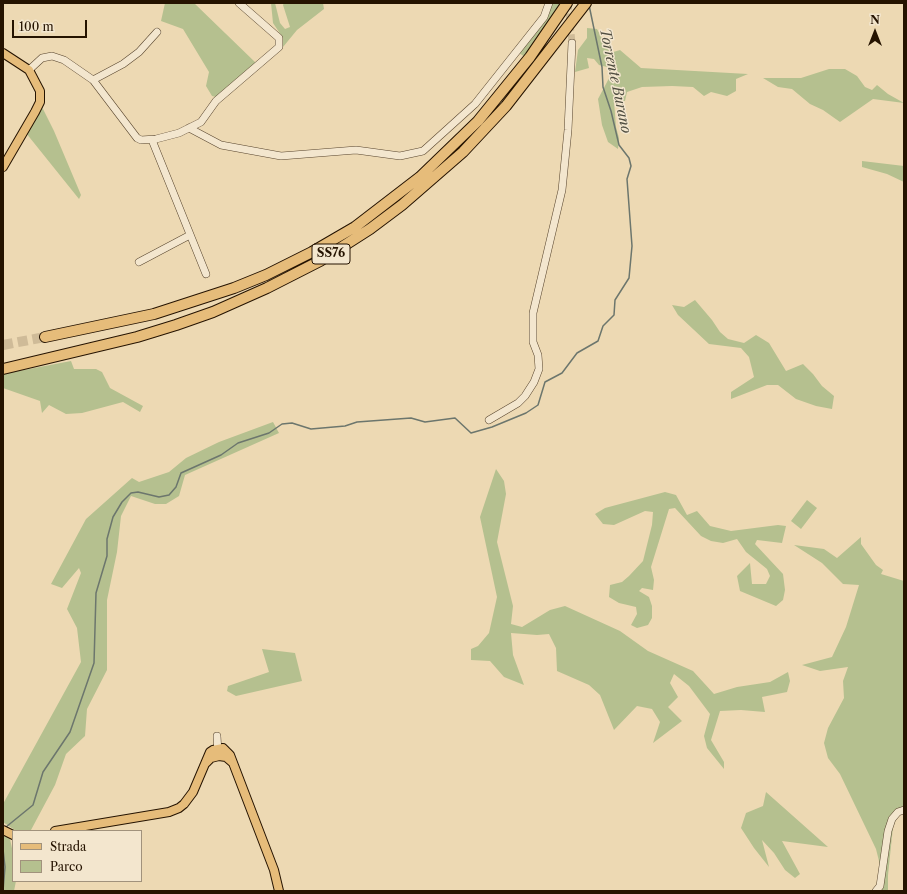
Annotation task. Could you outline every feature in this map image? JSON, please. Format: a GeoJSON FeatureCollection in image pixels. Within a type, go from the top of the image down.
{"type":"FeatureCollection","features":[{"type":"Feature","properties":{"kind":"highway","name":"SS76"},"geometry":{"type":"LineString","coordinates":[[45,337],[154,314],[213,296],[266,275],[312,252],[355,227],[420,177],[478,121],[530,57],[567,3]]}},
{"type":"Feature","properties":{"kind":"highway","name":"SS76"},"geometry":{"type":"LineString","coordinates":[[3,369],[137,337],[176,325],[213,312],[260,291],[320,260],[390,215],[449,166],[506,106],[586,3]]}},
{"type":"Feature","properties":{"kind":"main road"},"geometry":{"type":"LineString","coordinates":[[3,53],[29,70],[40,91],[40,102],[4,166]]}},
{"type":"Feature","properties":{"kind":"main road"},"geometry":{"type":"LineString","coordinates":[[61,830],[169,812],[180,808],[193,792],[210,752],[227,750],[274,870],[279,891]]}},
{"type":"Feature","properties":{"kind":"main road"},"geometry":{"type":"LineString","coordinates":[[3,830],[12,835]]}},
{"type":"Feature","properties":{"kind":"street"},"geometry":{"type":"LineString","coordinates":[[29,70],[42,58],[52,56],[64,60],[93,80],[132,134],[141,140],[152,140],[179,133],[201,122],[216,101],[279,47],[279,38],[239,3]]}},
{"type":"Feature","properties":{"kind":"street"},"geometry":{"type":"LineString","coordinates":[[189,128],[221,145],[281,156],[356,150],[400,156],[423,151],[475,104],[544,17],[549,3]]}},
{"type":"Feature","properties":{"kind":"street"},"geometry":{"type":"LineString","coordinates":[[93,80],[123,64],[139,52],[157,32]]}},
{"type":"Feature","properties":{"kind":"street"},"geometry":{"type":"LineString","coordinates":[[489,420],[518,403],[525,396],[534,382],[539,370],[538,355],[533,342],[533,313],[562,190],[568,130],[572,43]]}},
{"type":"Feature","properties":{"kind":"street"},"geometry":{"type":"LineString","coordinates":[[152,140],[206,274]]}},
{"type":"Feature","properties":{"kind":"street"},"geometry":{"type":"LineString","coordinates":[[139,262],[190,235]]}},
{"type":"Feature","properties":{"kind":"street"},"geometry":{"type":"LineString","coordinates":[[217,736],[218,752]]}},
{"type":"Feature","properties":{"kind":"street"},"geometry":{"type":"LineString","coordinates":[[876,891],[880,886],[888,831],[895,815],[904,810]]}},
{"type":"Feature","properties":{"kind":"green space"},"geometry":{"type":"Polygon","coordinates":[[[165,3],[194,3],[256,63],[216,97],[212,96],[206,86],[209,72],[183,29],[161,21],[165,3]]]}},
{"type":"Feature","properties":{"kind":"green space"},"geometry":{"type":"Polygon","coordinates":[[[271,3],[275,3],[280,23],[285,29],[290,27],[283,5],[284,3],[323,3],[324,9],[297,30],[283,47],[281,35],[273,23],[271,3]]]}},
{"type":"Feature","properties":{"kind":"green space"},"geometry":{"type":"Polygon","coordinates":[[[551,3],[563,3],[525,57],[519,53],[548,15],[551,3]]]}},
{"type":"Feature","properties":{"kind":"green space"},"geometry":{"type":"Polygon","coordinates":[[[587,28],[597,29],[610,53],[620,50],[641,68],[748,74],[736,79],[736,91],[727,96],[711,92],[704,96],[693,87],[672,86],[642,87],[627,92],[625,101],[614,101],[616,127],[619,138],[618,149],[608,142],[602,125],[598,99],[616,65],[607,67],[599,65],[594,59],[587,58],[589,68],[575,72],[578,50],[587,38],[587,28]]]}},
{"type":"Feature","properties":{"kind":"green space"},"geometry":{"type":"Polygon","coordinates":[[[829,69],[845,69],[857,76],[865,87],[872,90],[877,85],[888,94],[904,103],[873,99],[840,122],[823,110],[810,104],[792,89],[778,87],[763,78],[801,78],[829,69]]]}},
{"type":"Feature","properties":{"kind":"green space"},"geometry":{"type":"Polygon","coordinates":[[[40,106],[54,131],[81,195],[79,199],[26,133],[40,106]]]}},
{"type":"Feature","properties":{"kind":"green space"},"geometry":{"type":"Polygon","coordinates":[[[862,161],[904,166],[904,182],[887,174],[862,167],[862,161]]]}},
{"type":"Feature","properties":{"kind":"green space"},"geometry":{"type":"Polygon","coordinates":[[[695,300],[720,332],[728,339],[744,343],[756,335],[769,343],[786,371],[803,364],[822,386],[834,396],[832,409],[816,406],[796,399],[778,385],[767,385],[731,399],[731,392],[754,377],[749,357],[741,348],[709,344],[678,315],[672,305],[684,307],[695,300]]]}},
{"type":"Feature","properties":{"kind":"green space"},"geometry":{"type":"Polygon","coordinates":[[[71,361],[74,369],[96,369],[102,372],[110,388],[143,406],[140,412],[123,402],[82,413],[66,414],[49,405],[42,413],[40,401],[3,388],[3,374],[71,361]]]}},
{"type":"Feature","properties":{"kind":"green space"},"geometry":{"type":"Polygon","coordinates":[[[273,422],[279,433],[185,475],[179,496],[166,504],[155,504],[131,496],[121,516],[117,552],[107,600],[107,670],[87,709],[85,736],[66,754],[55,785],[31,830],[15,830],[3,822],[3,804],[81,662],[77,628],[67,609],[81,573],[79,568],[62,588],[51,584],[86,519],[132,478],[139,482],[169,472],[186,458],[219,442],[273,422]]]}},
{"type":"Feature","properties":{"kind":"green space"},"geometry":{"type":"Polygon","coordinates":[[[496,469],[504,481],[506,494],[497,542],[513,606],[511,624],[522,627],[550,610],[565,606],[620,631],[648,651],[693,671],[714,694],[737,687],[770,682],[788,672],[790,681],[787,692],[762,697],[765,712],[741,710],[720,711],[711,740],[724,762],[724,769],[707,748],[704,736],[710,714],[689,686],[674,674],[670,683],[678,697],[668,707],[682,721],[653,743],[660,722],[652,709],[637,706],[614,730],[600,695],[589,685],[557,671],[556,648],[549,634],[537,635],[511,633],[513,655],[524,685],[504,677],[490,661],[471,660],[471,649],[478,646],[489,633],[497,597],[480,517],[496,469]]]}},
{"type":"Feature","properties":{"kind":"green space"},"geometry":{"type":"Polygon","coordinates":[[[665,492],[676,495],[687,515],[697,511],[710,526],[731,531],[778,525],[786,526],[782,543],[757,540],[755,544],[783,574],[785,590],[783,600],[776,606],[740,591],[737,576],[750,563],[752,584],[766,584],[770,576],[767,569],[746,552],[737,539],[723,543],[711,541],[701,536],[675,508],[669,509],[651,567],[654,580],[653,590],[642,588],[639,591],[649,597],[652,606],[652,618],[648,625],[637,628],[631,625],[637,614],[636,607],[619,603],[609,597],[610,585],[622,582],[643,561],[652,525],[653,512],[645,511],[614,525],[603,524],[595,514],[605,508],[665,492]]]}},
{"type":"Feature","properties":{"kind":"green space"},"geometry":{"type":"Polygon","coordinates":[[[807,500],[817,508],[801,529],[791,521],[807,500]]]}},
{"type":"Feature","properties":{"kind":"green space"},"geometry":{"type":"Polygon","coordinates":[[[861,537],[861,544],[876,565],[883,570],[881,574],[904,581],[904,808],[900,809],[893,827],[888,875],[888,891],[881,891],[881,869],[876,849],[840,774],[828,758],[824,743],[828,728],[844,698],[843,681],[848,667],[820,671],[802,665],[832,657],[846,627],[859,585],[843,584],[822,563],[794,545],[824,549],[837,558],[861,537]]]}},
{"type":"Feature","properties":{"kind":"green space"},"geometry":{"type":"Polygon","coordinates":[[[262,649],[295,653],[302,681],[236,696],[227,691],[228,686],[269,672],[262,649]]]}},
{"type":"Feature","properties":{"kind":"green space"},"geometry":{"type":"Polygon","coordinates":[[[766,792],[828,847],[782,841],[800,874],[795,878],[785,870],[774,853],[762,840],[769,867],[741,828],[746,813],[763,806],[766,792]]]}},
{"type":"Feature","properties":{"kind":"green space"},"geometry":{"type":"Polygon","coordinates":[[[3,834],[10,839],[12,848],[12,882],[16,882],[14,891],[3,891],[3,834]]]}},
{"type":"Feature","properties":{"kind":"waterway","name":"Torrente Burano"},"geometry":{"type":"LineString","coordinates":[[6,827],[33,805],[43,772],[70,732],[94,663],[96,593],[107,556],[107,539],[113,517],[122,502],[131,493],[138,492],[159,497],[169,495],[176,487],[181,473],[221,455],[238,443],[269,433],[282,424],[292,423],[311,429],[345,426],[357,422],[411,418],[425,422],[455,418],[471,433],[492,427],[526,413],[538,405],[545,382],[562,373],[577,353],[598,341],[603,326],[614,315],[615,300],[629,278],[632,246],[627,179],[631,166],[629,158],[619,145],[611,111],[603,87],[602,67],[589,5]]}},
{"type":"Feature","properties":{"kind":"waterway","name":"Torrente Burano"},"geometry":{"type":"LineString","coordinates":[[3,849],[5,867],[3,891]]}},
{"type":"Feature","properties":{"kind":"tunnel"},"geometry":{"type":"LineString","coordinates":[[568,3],[572,43]]}},
{"type":"Feature","properties":{"kind":"tunnel"},"geometry":{"type":"LineString","coordinates":[[3,345],[45,337]]}}]}
